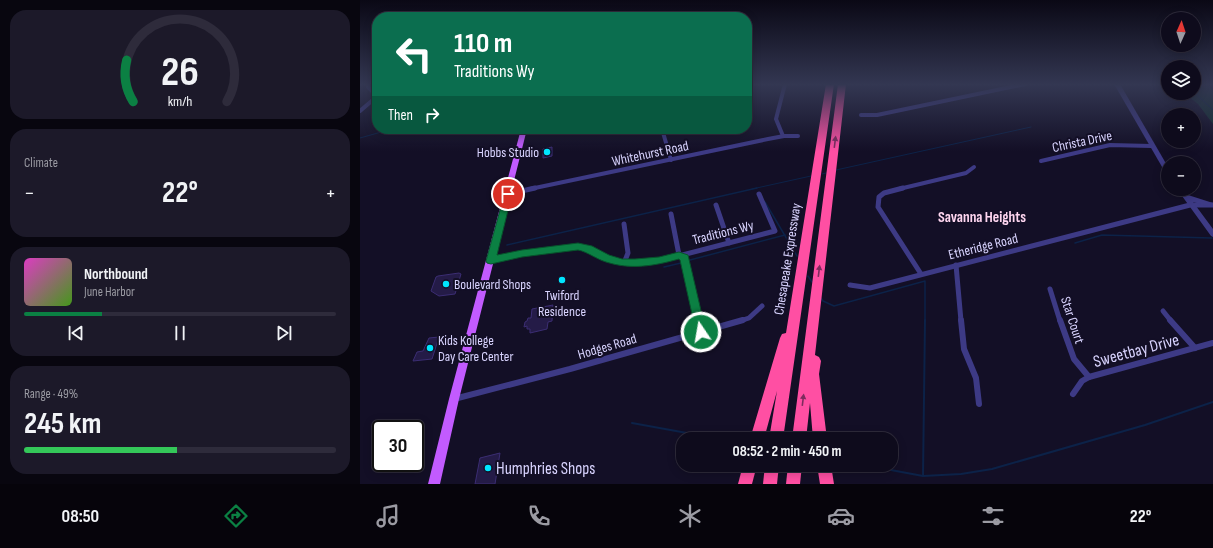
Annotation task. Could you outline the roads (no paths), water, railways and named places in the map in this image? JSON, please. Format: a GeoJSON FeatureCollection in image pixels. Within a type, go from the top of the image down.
{"type":"FeatureCollection","features":[{"type":"Feature","properties":{"kind":"highway","name":"Chesapeake Expressway"},"geometry":{"type":"LineString","coordinates":[[777,432],[827,107]]}},
{"type":"Feature","properties":{"kind":"highway"},"geometry":{"type":"LineString","coordinates":[[799,432],[839,107]]}},
{"type":"Feature","properties":{"kind":"highway"},"geometry":{"type":"LineString","coordinates":[[760,432],[801,274]]}},
{"type":"Feature","properties":{"kind":"highway"},"geometry":{"type":"LineString","coordinates":[[815,300],[817,342],[813,374],[819,432]]}},
{"type":"Feature","properties":{"kind":"highway"},"geometry":{"type":"LineString","coordinates":[[745,484],[748,472]]}},
{"type":"Feature","properties":{"kind":"highway"},"geometry":{"type":"LineString","coordinates":[[770,484],[771,472]]}},
{"type":"Feature","properties":{"kind":"highway"},"geometry":{"type":"LineString","coordinates":[[793,484],[794,472]]}},
{"type":"Feature","properties":{"kind":"highway"},"geometry":{"type":"LineString","coordinates":[[825,472],[827,484]]}},
{"type":"Feature","properties":{"kind":"main road"},"geometry":{"type":"LineString","coordinates":[[434,484],[454,399],[523,134]]}},
{"type":"Feature","properties":{"kind":"street"},"geometry":{"type":"LineString","coordinates":[[779,107],[776,119],[783,136]]}},
{"type":"Feature","properties":{"kind":"street"},"geometry":{"type":"LineString","coordinates":[[861,115],[877,115],[917,107]]}},
{"type":"Feature","properties":{"kind":"street"},"geometry":{"type":"LineString","coordinates":[[1129,107],[1161,161]]}},
{"type":"Feature","properties":{"kind":"street"},"geometry":{"type":"LineString","coordinates":[[663,134],[671,160]]}},
{"type":"Feature","properties":{"kind":"street","name":"Whitehurst Road"},"geometry":{"type":"LineString","coordinates":[[508,194],[783,136],[798,136]]}},
{"type":"Feature","properties":{"kind":"street","name":"Christa Drive"},"geometry":{"type":"LineString","coordinates":[[1041,161],[1110,144],[1152,146]]}},
{"type":"Feature","properties":{"kind":"street"},"geometry":{"type":"LineString","coordinates":[[921,274],[878,207],[879,197],[884,193],[966,173],[974,166]]}},
{"type":"Feature","properties":{"kind":"street","name":"Traditions Wy"},"geometry":{"type":"LineString","coordinates":[[491,261],[522,253],[578,246],[589,248],[607,258],[624,263],[659,261],[775,231],[759,194]]}},
{"type":"Feature","properties":{"kind":"street"},"geometry":{"type":"LineString","coordinates":[[1184,196],[1213,234]]}},
{"type":"Feature","properties":{"kind":"street"},"geometry":{"type":"LineString","coordinates":[[1184,196],[1193,200],[1212,204]]}},
{"type":"Feature","properties":{"kind":"street","name":"Etheridge Road"},"geometry":{"type":"LineString","coordinates":[[850,285],[870,288],[1190,204],[1212,204]]}},
{"type":"Feature","properties":{"kind":"street"},"geometry":{"type":"LineString","coordinates":[[716,205],[729,243]]}},
{"type":"Feature","properties":{"kind":"street"},"geometry":{"type":"LineString","coordinates":[[671,214],[679,255],[684,257],[701,332]]}},
{"type":"Feature","properties":{"kind":"street"},"geometry":{"type":"LineString","coordinates":[[624,224],[628,252],[624,263]]}},
{"type":"Feature","properties":{"kind":"street"},"geometry":{"type":"LineString","coordinates":[[956,265],[964,349],[976,378],[979,404]]}},
{"type":"Feature","properties":{"kind":"street","name":"Star Court"},"geometry":{"type":"LineString","coordinates":[[1050,289],[1070,350],[1074,359],[1088,377]]}},
{"type":"Feature","properties":{"kind":"street","name":"Hodges Road"},"geometry":{"type":"LineString","coordinates":[[454,399],[749,318],[762,306]]}},
{"type":"Feature","properties":{"kind":"street"},"geometry":{"type":"LineString","coordinates":[[1163,312],[1195,348]]}},
{"type":"Feature","properties":{"kind":"street","name":"Sweetbay Drive"},"geometry":{"type":"LineString","coordinates":[[1073,394],[1082,381],[1088,377],[1213,343]]}},
{"type":"Feature","properties":{"kind":"waterway"},"geometry":{"type":"LineString","coordinates":[[1209,107],[1213,110]]}},
{"type":"Feature","properties":{"kind":"waterway"},"geometry":{"type":"LineString","coordinates":[[836,170],[1031,127]]}},
{"type":"Feature","properties":{"kind":"waterway"},"geometry":{"type":"LineString","coordinates":[[360,138],[374,134]]}},
{"type":"Feature","properties":{"kind":"waterway"},"geometry":{"type":"LineString","coordinates":[[822,174],[826,173]]}},
{"type":"Feature","properties":{"kind":"waterway"},"geometry":{"type":"LineString","coordinates":[[752,189],[811,176]]}},
{"type":"Feature","properties":{"kind":"waterway"},"geometry":{"type":"LineString","coordinates":[[507,245],[757,188]]}},
{"type":"Feature","properties":{"kind":"waterway"},"geometry":{"type":"LineString","coordinates":[[765,202],[785,235]]}},
{"type":"Feature","properties":{"kind":"waterway"},"geometry":{"type":"LineString","coordinates":[[690,260],[785,235]]}},
{"type":"Feature","properties":{"kind":"waterway"},"geometry":{"type":"LineString","coordinates":[[785,235],[797,256]]}},
{"type":"Feature","properties":{"kind":"waterway"},"geometry":{"type":"LineString","coordinates":[[1075,243],[1102,235],[1212,238]]}},
{"type":"Feature","properties":{"kind":"waterway"},"geometry":{"type":"LineString","coordinates":[[664,267],[681,263]]}},
{"type":"Feature","properties":{"kind":"waterway"},"geometry":{"type":"LineString","coordinates":[[808,276],[812,282]]}},
{"type":"Feature","properties":{"kind":"waterway"},"geometry":{"type":"LineString","coordinates":[[821,298],[823,301],[834,306],[925,281],[925,320]]}},
{"type":"Feature","properties":{"kind":"waterway"},"geometry":{"type":"LineString","coordinates":[[923,476],[925,320]]}},
{"type":"Feature","properties":{"kind":"waterway"},"geometry":{"type":"LineString","coordinates":[[923,476],[961,474],[992,469],[1145,425],[1213,402]]}},
{"type":"Feature","properties":{"kind":"waterway"},"geometry":{"type":"LineString","coordinates":[[632,423],[682,432]]}},
{"type":"Feature","properties":{"kind":"waterway"},"geometry":{"type":"LineString","coordinates":[[898,471],[923,476]]}},
{"type":"Feature","properties":{"kind":"place","name":"Hobbs Studio"},"geometry":{"type":"Point","coordinates":[547,152]}},
{"type":"Feature","properties":{"kind":"place","name":"Twiford Residence"},"geometry":{"type":"Point","coordinates":[562,280]}},
{"type":"Feature","properties":{"kind":"place","name":"Boulevard Shops"},"geometry":{"type":"Point","coordinates":[446,284]}},
{"type":"Feature","properties":{"kind":"place","name":"Kids Kollege Day Care Center"},"geometry":{"type":"Point","coordinates":[430,348]}},
{"type":"Feature","properties":{"kind":"place","name":"Humphries Shops"},"geometry":{"type":"Point","coordinates":[488,468]}},
{"type":"Feature","properties":{"kind":"district","name":"Savanna Heights"},"geometry":{"type":"Point","coordinates":[982,217]}}]}
